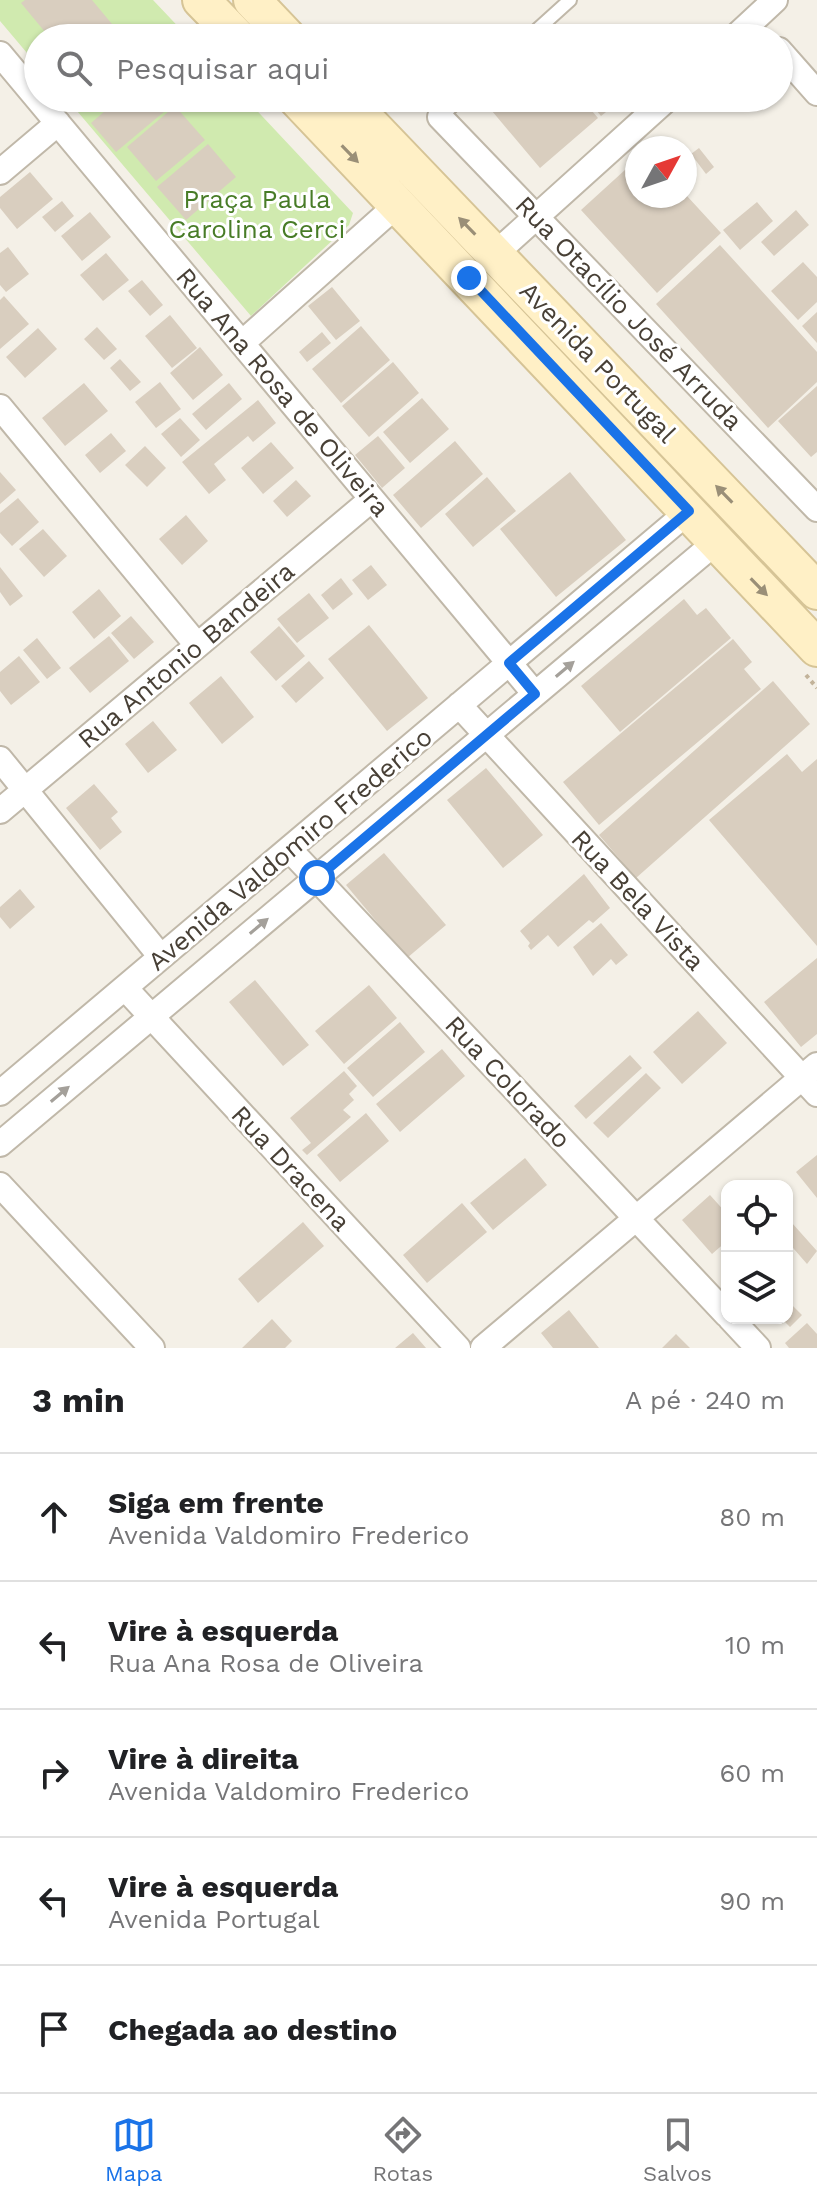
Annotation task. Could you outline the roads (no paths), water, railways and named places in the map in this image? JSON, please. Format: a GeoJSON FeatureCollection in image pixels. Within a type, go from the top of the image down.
{"type":"FeatureCollection","features":[{"type":"Feature","properties":{"kind":"main road"},"geometry":{"type":"LineString","coordinates":[[201,0],[224,24]]}},
{"type":"Feature","properties":{"kind":"main road"},"geometry":{"type":"LineString","coordinates":[[252,0],[275,24]]}},
{"type":"Feature","properties":{"kind":"main road","name":"Avenida Portugal"},"geometry":{"type":"LineString","coordinates":[[309,112],[817,648]]}},
{"type":"Feature","properties":{"kind":"main road","name":"Avenida Portugal"},"geometry":{"type":"LineString","coordinates":[[358,112],[817,591]]}},
{"type":"Feature","properties":{"kind":"street"},"geometry":{"type":"LineString","coordinates":[[763,24],[775,0]]}},
{"type":"Feature","properties":{"kind":"street","name":"Rua Ana Rosa de Oliveira"},"geometry":{"type":"LineString","coordinates":[[0,54],[24,83]]}},
{"type":"Feature","properties":{"kind":"street"},"geometry":{"type":"LineString","coordinates":[[793,66],[817,93]]}},
{"type":"Feature","properties":{"kind":"street","name":"Rua Ana Rosa de Oliveira"},"geometry":{"type":"LineString","coordinates":[[49,112],[535,694]]}},
{"type":"Feature","properties":{"kind":"street"},"geometry":{"type":"LineString","coordinates":[[495,254],[653,112]]}},
{"type":"Feature","properties":{"kind":"street","name":"Rua Otacílio José Arruda"},"geometry":{"type":"LineString","coordinates":[[440,117],[817,509]]}},
{"type":"Feature","properties":{"kind":"street"},"geometry":{"type":"LineString","coordinates":[[0,172],[58,123]]}},
{"type":"Feature","properties":{"kind":"street"},"geometry":{"type":"LineString","coordinates":[[242,343],[398,204]]}},
{"type":"Feature","properties":{"kind":"street"},"geometry":{"type":"LineString","coordinates":[[0,407],[197,645]]}},
{"type":"Feature","properties":{"kind":"street","name":"Rua Antonio Bandeira"},"geometry":{"type":"LineString","coordinates":[[0,811],[372,499]]}},
{"type":"Feature","properties":{"kind":"street","name":"Avenida Valdomiro Frederico"},"geometry":{"type":"LineString","coordinates":[[0,1093],[689,511]]}},
{"type":"Feature","properties":{"kind":"street","name":"Avenida Valdomiro Frederico"},"geometry":{"type":"LineString","coordinates":[[0,1144],[716,542]]}},
{"type":"Feature","properties":{"kind":"street","name":"Rua Bela Vista"},"geometry":{"type":"LineString","coordinates":[[459,705],[812,1079]]}},
{"type":"Feature","properties":{"kind":"street"},"geometry":{"type":"LineString","coordinates":[[0,759],[161,957]]}},
{"type":"Feature","properties":{"kind":"street","name":"Rua Colorado"},"geometry":{"type":"LineString","coordinates":[[289,849],[721,1309]]}},
{"type":"Feature","properties":{"kind":"street","name":"Rua Dracena"},"geometry":{"type":"LineString","coordinates":[[125,988],[458,1348]]}},
{"type":"Feature","properties":{"kind":"street"},"geometry":{"type":"LineString","coordinates":[[483,1348],[636,1219],[812,1079]]}},
{"type":"Feature","properties":{"kind":"street"},"geometry":{"type":"LineString","coordinates":[[0,1185],[138,1343]]}},
{"type":"Feature","properties":{"kind":"street","name":"Rua Colorado"},"geometry":{"type":"LineString","coordinates":[[736,1324],[758,1348]]}},
{"type":"Feature","properties":{"kind":"lane"},"geometry":{"type":"LineString","coordinates":[[543,24],[570,0]]}},
{"type":"Feature","properties":{"kind":"lane"},"geometry":{"type":"LineString","coordinates":[[440,117],[446,112]]}},
{"type":"Feature","properties":{"kind":"park label","name":"Praça Paula Carolina Cerci"},"geometry":{"type":"Point","coordinates":[257,214]}}]}
